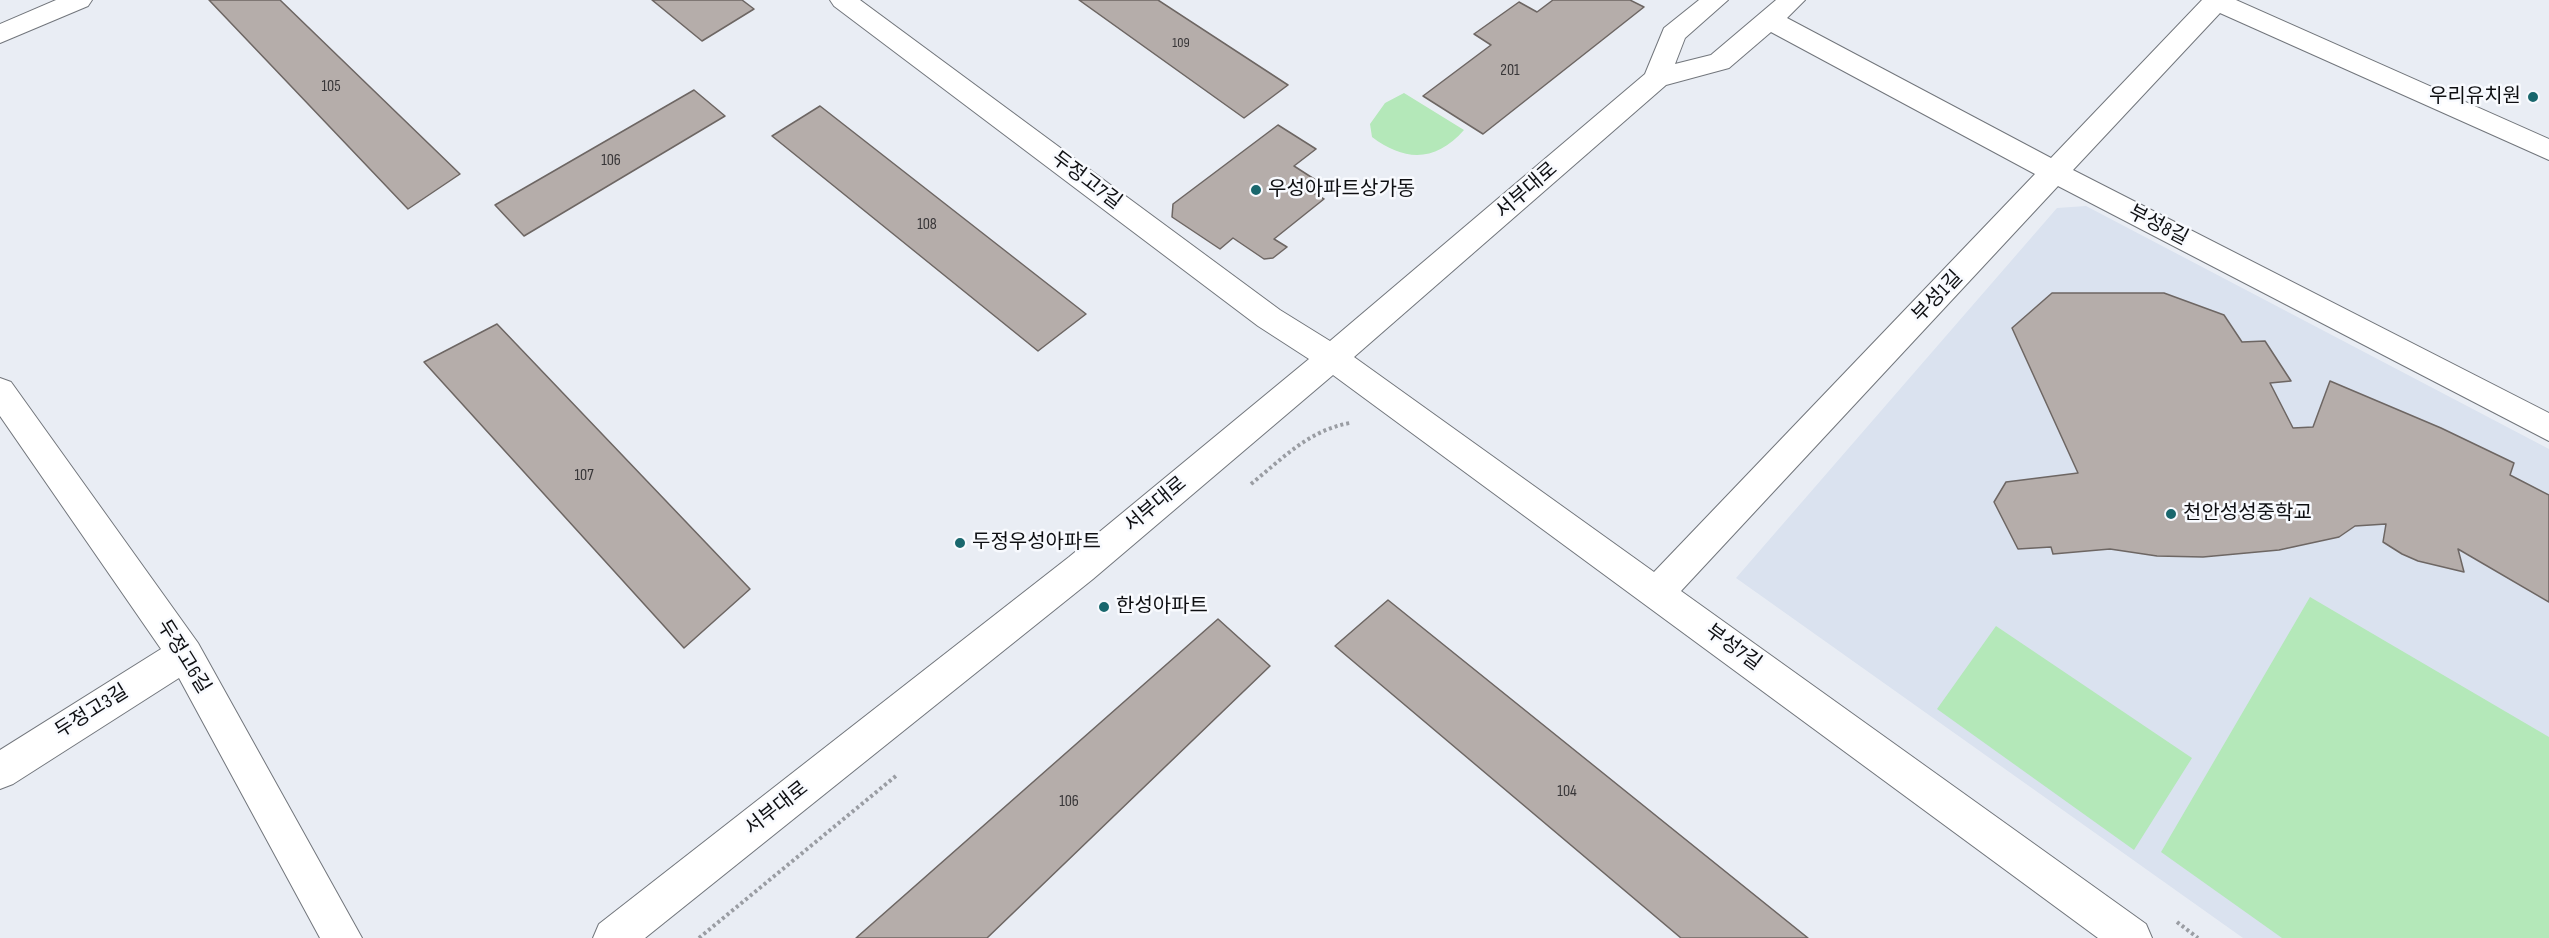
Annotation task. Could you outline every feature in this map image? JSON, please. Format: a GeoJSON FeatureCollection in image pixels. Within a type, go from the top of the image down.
{"type":"FeatureCollection","features":[{"type":"Feature","properties":{"kind":"street"},"geometry":{"type":"LineString","coordinates":[[0,34],[79,0]]}},
{"type":"Feature","properties":{"kind":"street","name":"두정고7길"},"geometry":{"type":"LineString","coordinates":[[843,0],[1269,318],[1332,358]]}},
{"type":"Feature","properties":{"kind":"street","name":"서부대로"},"geometry":{"type":"LineString","coordinates":[[1657,78],[1673,34],[1715,0]]}},
{"type":"Feature","properties":{"kind":"street","name":"서부대로"},"geometry":{"type":"LineString","coordinates":[[613,938],[1081,568],[1332,358],[1657,78],[1720,63],[1792,0]]}},
{"type":"Feature","properties":{"kind":"street"},"geometry":{"type":"LineString","coordinates":[[2216,1],[2549,150]]}},
{"type":"Feature","properties":{"kind":"street","name":"부성1길"},"geometry":{"type":"LineString","coordinates":[[1657,593],[2216,1]]}},
{"type":"Feature","properties":{"kind":"street","name":"부성8길"},"geometry":{"type":"LineString","coordinates":[[1769,20],[2056,173],[2549,428]]}},
{"type":"Feature","properties":{"kind":"street","name":"부성7길"},"geometry":{"type":"LineString","coordinates":[[1332,358],[2132,938]]}},
{"type":"Feature","properties":{"kind":"street","name":"두정고6길"},"geometry":{"type":"LineString","coordinates":[[0,391],[185,654],[342,938]]}},
{"type":"Feature","properties":{"kind":"street","name":"두정고3길"},"geometry":{"type":"LineString","coordinates":[[0,771],[185,654]]}},
{"type":"Feature","properties":{"kind":"path"},"geometry":{"type":"LineString","coordinates":[[1246,489],[1306,440],[1336,424],[1357,422]]}},
{"type":"Feature","properties":{"kind":"path"},"geometry":{"type":"LineString","coordinates":[[699,938],[900,773]]}},
{"type":"Feature","properties":{"kind":"shaded area","name":"천안성성중학교"},"geometry":{"type":"Polygon","coordinates":[[[2086,206],[2549,449],[2549,938],[2243,938],[1736,578],[2057,208],[2086,206]]]}},
{"type":"Feature","properties":{"kind":"green space"},"geometry":{"type":"Polygon","coordinates":[[[1404,93],[1464,130],[1453,141],[1431,153],[1408,154],[1384,145],[1372,137],[1370,124],[1385,103],[1404,93]]]}},
{"type":"Feature","properties":{"kind":"green space"},"geometry":{"type":"Polygon","coordinates":[[[2310,597],[2549,737],[2549,938],[2282,938],[2161,852],[2310,597]]]}},
{"type":"Feature","properties":{"kind":"green space"},"geometry":{"type":"Polygon","coordinates":[[[1996,626],[2192,758],[2134,850],[1937,709],[1996,626]]]}},
{"type":"Feature","properties":{"kind":"building"},"geometry":{"type":"Polygon","coordinates":[[[209,0],[280,0],[460,174],[408,209],[209,0]]]}},
{"type":"Feature","properties":{"kind":"building"},"geometry":{"type":"Polygon","coordinates":[[[652,0],[742,0],[754,9],[702,41],[652,0]]]}},
{"type":"Feature","properties":{"kind":"building"},"geometry":{"type":"Polygon","coordinates":[[[1079,0],[1158,0],[1288,85],[1244,118],[1079,0]]]}},
{"type":"Feature","properties":{"kind":"building"},"geometry":{"type":"Polygon","coordinates":[[[1553,0],[1630,0],[1644,7],[1483,134],[1423,96],[1491,45],[1474,34],[1519,2],[1537,12],[1553,0]]]}},
{"type":"Feature","properties":{"kind":"building"},"geometry":{"type":"Polygon","coordinates":[[[694,90],[725,116],[524,236],[495,205],[694,90]]]}},
{"type":"Feature","properties":{"kind":"building"},"geometry":{"type":"Polygon","coordinates":[[[820,106],[1086,314],[1038,351],[772,136],[820,106]]]}},
{"type":"Feature","properties":{"kind":"building","name":"우성아파트상가동"},"geometry":{"type":"Polygon","coordinates":[[[1278,125],[1316,149],[1294,166],[1325,186],[1315,194],[1324,199],[1274,239],[1287,247],[1273,258],[1264,259],[1233,238],[1220,249],[1172,217],[1173,204],[1278,125]]]}},
{"type":"Feature","properties":{"kind":"building"},"geometry":{"type":"Polygon","coordinates":[[[2052,293],[2164,293],[2224,315],[2242,342],[2265,341],[2291,381],[2270,383],[2293,428],[2313,427],[2330,381],[2441,428],[2514,463],[2510,475],[2549,495],[2549,602],[2458,549],[2464,572],[2418,561],[2402,554],[2383,542],[2386,524],[2355,526],[2339,537],[2279,550],[2203,557],[2157,556],[2110,549],[2053,554],[2051,547],[2018,549],[1994,502],[2006,482],[2078,473],[2012,328],[2052,293]]]}},
{"type":"Feature","properties":{"kind":"building"},"geometry":{"type":"Polygon","coordinates":[[[497,324],[750,589],[684,648],[424,362],[497,324]]]}},
{"type":"Feature","properties":{"kind":"building"},"geometry":{"type":"Polygon","coordinates":[[[1388,600],[1808,938],[1681,938],[1335,646],[1388,600]]]}},
{"type":"Feature","properties":{"kind":"building"},"geometry":{"type":"Polygon","coordinates":[[[1218,619],[1270,666],[987,938],[856,938],[1218,619]]]}},
{"type":"Feature","properties":{"kind":"place","name":"우리유치원"},"geometry":{"type":"Point","coordinates":[2533,97]}},
{"type":"Feature","properties":{"kind":"place","name":"우성아파트상가동"},"geometry":{"type":"Point","coordinates":[1256,190]}},
{"type":"Feature","properties":{"kind":"place","name":"천안성성중학교"},"geometry":{"type":"Point","coordinates":[2171,514]}},
{"type":"Feature","properties":{"kind":"place","name":"두정우성아파트"},"geometry":{"type":"Point","coordinates":[960,543]}},
{"type":"Feature","properties":{"kind":"place","name":"한성아파트"},"geometry":{"type":"Point","coordinates":[1104,607]}}]}
